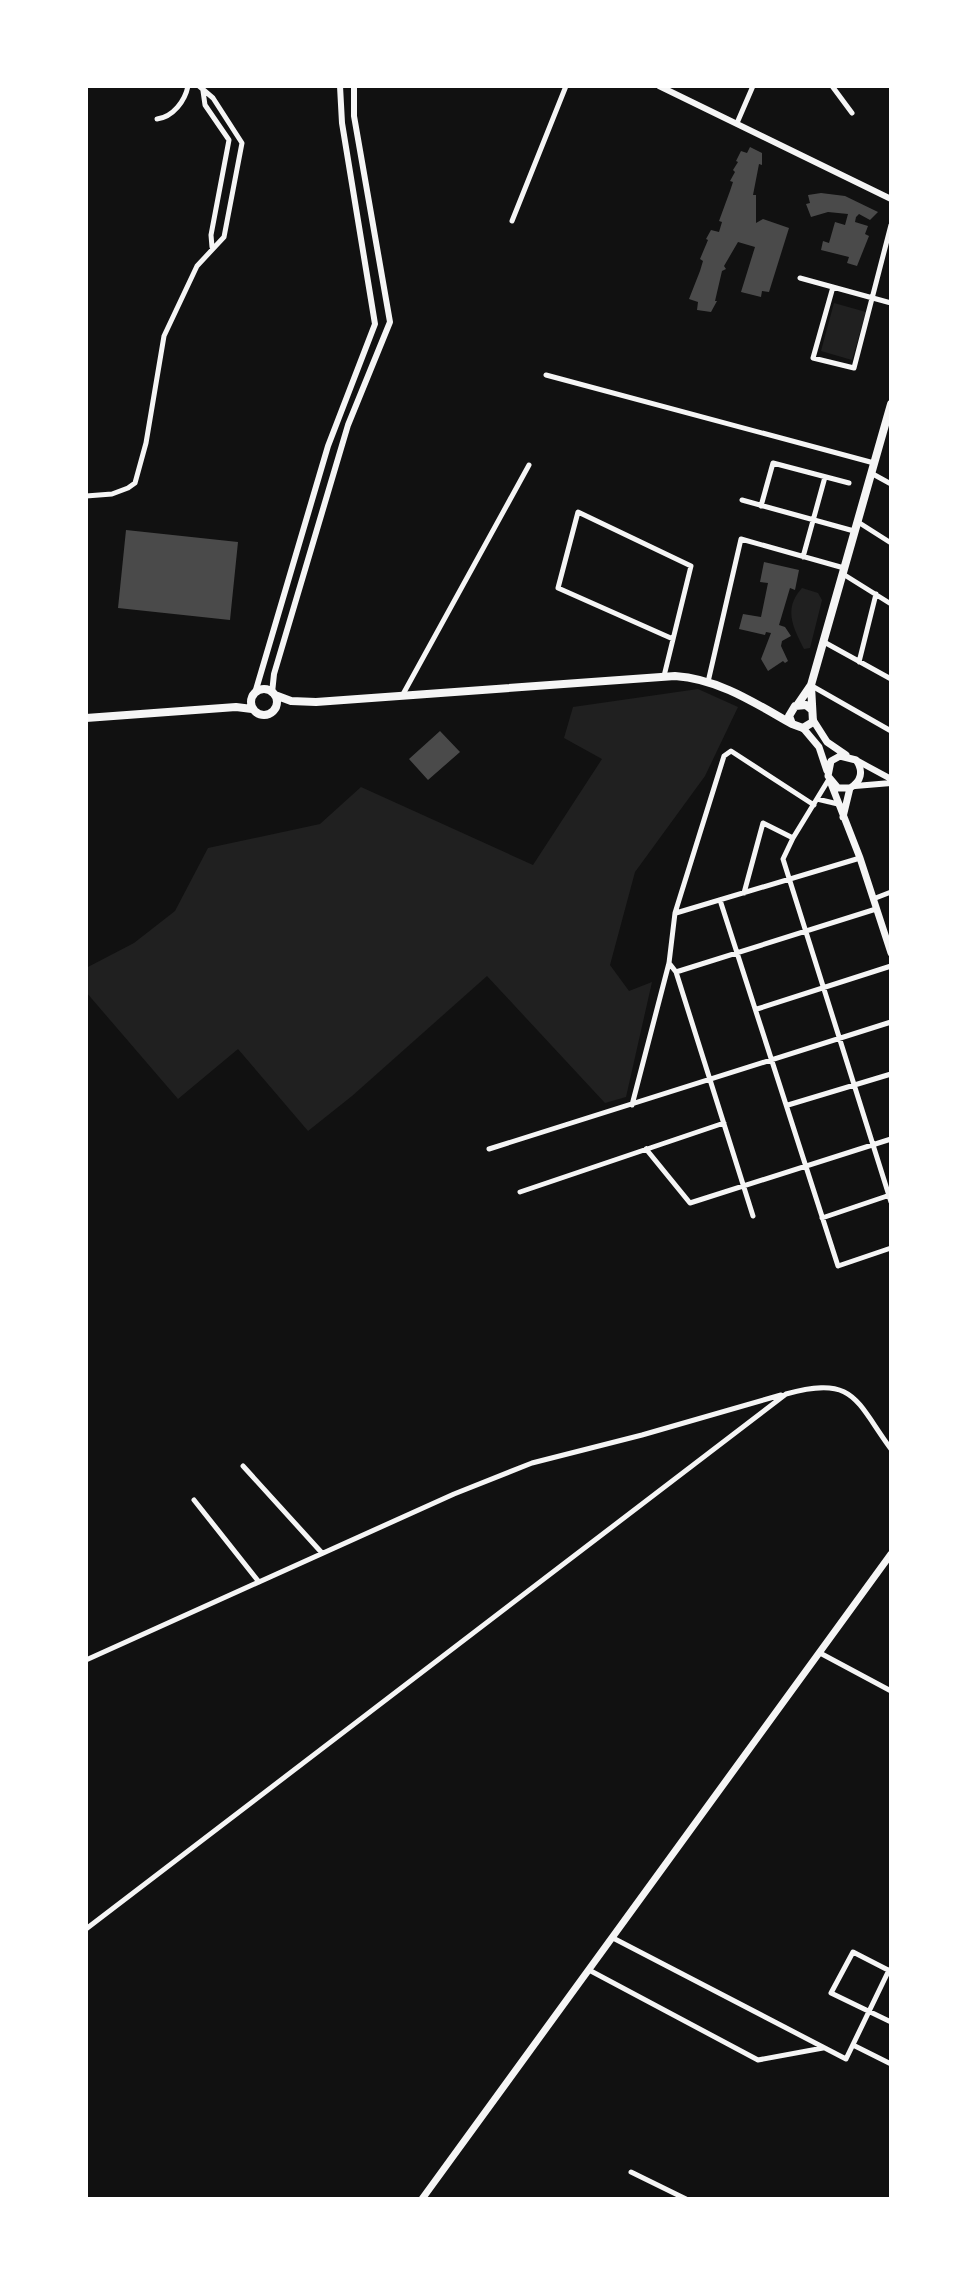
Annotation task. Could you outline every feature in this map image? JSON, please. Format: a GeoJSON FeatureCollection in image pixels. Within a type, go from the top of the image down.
{"type":"FeatureCollection","features":[{"type":"Feature","properties":{"kind":"main road"},"geometry":{"type":"LineString","coordinates":[[792,724],[789,716],[811,685],[891,404]]}},
{"type":"Feature","properties":{"kind":"main road"},"geometry":{"type":"LineString","coordinates":[[86,718],[236,707],[273,694],[291,701],[316,702],[664,676],[708,682],[803,728],[819,747],[891,953]]}},
{"type":"Feature","properties":{"kind":"main road"},"geometry":{"type":"LineString","coordinates":[[803,728],[810,725],[813,715],[811,685]]}},
{"type":"Feature","properties":{"kind":"main road"},"geometry":{"type":"LineString","coordinates":[[273,694],[276,707]]}},
{"type":"Feature","properties":{"kind":"main road"},"geometry":{"type":"LineString","coordinates":[[252,700],[266,714],[291,701]]}},
{"type":"Feature","properties":{"kind":"main road"},"geometry":{"type":"LineString","coordinates":[[765,708],[781,711],[806,705],[827,742],[856,760],[861,776],[852,787],[843,820]]}},
{"type":"Feature","properties":{"kind":"main road"},"geometry":{"type":"LineString","coordinates":[[846,755],[831,761],[829,777],[838,788],[852,787]]}},
{"type":"Feature","properties":{"kind":"main road"},"geometry":{"type":"LineString","coordinates":[[422,2199],[891,1554]]}},
{"type":"Feature","properties":{"kind":"street"},"geometry":{"type":"LineString","coordinates":[[157,119],[163,119],[176,108],[185,98],[188,86]]}},
{"type":"Feature","properties":{"kind":"street"},"geometry":{"type":"LineString","coordinates":[[252,700],[328,446],[375,324],[342,123],[340,86]]}},
{"type":"Feature","properties":{"kind":"street"},"geometry":{"type":"LineString","coordinates":[[273,694],[274,674],[348,425],[390,322],[354,116],[354,86]]}},
{"type":"Feature","properties":{"kind":"street"},"geometry":{"type":"LineString","coordinates":[[512,221],[566,86]]}},
{"type":"Feature","properties":{"kind":"street"},"geometry":{"type":"LineString","coordinates":[[659,86],[891,199]]}},
{"type":"Feature","properties":{"kind":"street"},"geometry":{"type":"LineString","coordinates":[[737,123],[753,86]]}},
{"type":"Feature","properties":{"kind":"street"},"geometry":{"type":"LineString","coordinates":[[832,86],[852,113]]}},
{"type":"Feature","properties":{"kind":"street"},"geometry":{"type":"LineString","coordinates":[[201,88],[205,105],[229,140],[211,235],[212,248]]}},
{"type":"Feature","properties":{"kind":"street"},"geometry":{"type":"LineString","coordinates":[[86,496],[112,494],[135,483],[146,443],[164,336],[197,266],[224,237],[242,143],[213,98],[201,88]]}},
{"type":"Feature","properties":{"kind":"street"},"geometry":{"type":"LineString","coordinates":[[833,287],[813,358],[854,368],[891,225]]}},
{"type":"Feature","properties":{"kind":"street"},"geometry":{"type":"LineString","coordinates":[[800,278],[891,303]]}},
{"type":"Feature","properties":{"kind":"street"},"geometry":{"type":"LineString","coordinates":[[546,375],[872,467],[891,484]]}},
{"type":"Feature","properties":{"kind":"street"},"geometry":{"type":"LineString","coordinates":[[761,506],[773,463],[849,483]]}},
{"type":"Feature","properties":{"kind":"street"},"geometry":{"type":"LineString","coordinates":[[401,696],[529,465]]}},
{"type":"Feature","properties":{"kind":"street"},"geometry":{"type":"LineString","coordinates":[[803,557],[825,477]]}},
{"type":"Feature","properties":{"kind":"street"},"geometry":{"type":"LineString","coordinates":[[742,500],[813,521],[856,526],[891,543]]}},
{"type":"Feature","properties":{"kind":"street"},"geometry":{"type":"LineString","coordinates":[[664,676],[691,566],[578,512],[558,588],[673,639]]}},
{"type":"Feature","properties":{"kind":"street"},"geometry":{"type":"LineString","coordinates":[[708,682],[741,539],[844,571],[891,604]]}},
{"type":"Feature","properties":{"kind":"street"},"geometry":{"type":"LineString","coordinates":[[859,662],[876,594]]}},
{"type":"Feature","properties":{"kind":"street"},"geometry":{"type":"LineString","coordinates":[[824,642],[891,679]]}},
{"type":"Feature","properties":{"kind":"street"},"geometry":{"type":"LineString","coordinates":[[811,685],[891,731]]}},
{"type":"Feature","properties":{"kind":"street"},"geometry":{"type":"LineString","coordinates":[[632,1105],[669,963],[675,913],[724,756],[731,751],[816,802],[838,804]]}},
{"type":"Feature","properties":{"kind":"street"},"geometry":{"type":"LineString","coordinates":[[856,760],[891,781]]}},
{"type":"Feature","properties":{"kind":"street"},"geometry":{"type":"LineString","coordinates":[[822,1218],[890,1197],[783,859],[829,777]]}},
{"type":"Feature","properties":{"kind":"street"},"geometry":{"type":"LineString","coordinates":[[852,787],[891,781]]}},
{"type":"Feature","properties":{"kind":"street"},"geometry":{"type":"LineString","coordinates":[[744,893],[763,823],[793,838]]}},
{"type":"Feature","properties":{"kind":"street"},"geometry":{"type":"LineString","coordinates":[[675,913],[860,858]]}},
{"type":"Feature","properties":{"kind":"street"},"geometry":{"type":"LineString","coordinates":[[873,899],[891,892]]}},
{"type":"Feature","properties":{"kind":"street"},"geometry":{"type":"LineString","coordinates":[[720,900],[838,1266],[891,1248]]}},
{"type":"Feature","properties":{"kind":"street"},"geometry":{"type":"LineString","coordinates":[[676,972],[876,909]]}},
{"type":"Feature","properties":{"kind":"street"},"geometry":{"type":"LineString","coordinates":[[669,963],[676,972],[753,1216]]}},
{"type":"Feature","properties":{"kind":"street"},"geometry":{"type":"LineString","coordinates":[[757,1009],[891,966]]}},
{"type":"Feature","properties":{"kind":"street"},"geometry":{"type":"LineString","coordinates":[[489,1149],[891,1022]]}},
{"type":"Feature","properties":{"kind":"street"},"geometry":{"type":"LineString","coordinates":[[788,1105],[891,1074]]}},
{"type":"Feature","properties":{"kind":"street"},"geometry":{"type":"LineString","coordinates":[[520,1192],[724,1123]]}},
{"type":"Feature","properties":{"kind":"street"},"geometry":{"type":"LineString","coordinates":[[646,1149],[690,1203],[891,1139]]}},
{"type":"Feature","properties":{"kind":"street"},"geometry":{"type":"LineString","coordinates":[[86,1660],[454,1494],[532,1463],[814,1386],[828,1386],[849,1394],[891,1449]]}},
{"type":"Feature","properties":{"kind":"street"},"geometry":{"type":"LineString","coordinates":[[86,1929],[786,1394]]}},
{"type":"Feature","properties":{"kind":"street"},"geometry":{"type":"LineString","coordinates":[[243,1466],[322,1553]]}},
{"type":"Feature","properties":{"kind":"street"},"geometry":{"type":"LineString","coordinates":[[194,1500],[259,1582]]}},
{"type":"Feature","properties":{"kind":"street"},"geometry":{"type":"LineString","coordinates":[[820,1653],[891,1691]]}},
{"type":"Feature","properties":{"kind":"street"},"geometry":{"type":"LineString","coordinates":[[613,1938],[846,2059],[870,2012],[890,1971],[853,1952],[831,1993],[870,2012],[891,2022]]}},
{"type":"Feature","properties":{"kind":"street"},"geometry":{"type":"LineString","coordinates":[[589,1970],[758,2060],[824,2048]]}},
{"type":"Feature","properties":{"kind":"street"},"geometry":{"type":"LineString","coordinates":[[853,2045],[891,2064]]}},
{"type":"Feature","properties":{"kind":"street"},"geometry":{"type":"LineString","coordinates":[[631,2172],[686,2199]]}},
{"type":"Feature","properties":{"kind":"shaded area"},"geometry":{"type":"Polygon","coordinates":[[[834,303],[866,312],[852,360],[821,351],[834,303]]]}},
{"type":"Feature","properties":{"kind":"shaded area"},"geometry":{"type":"Polygon","coordinates":[[[802,588],[818,593],[822,600],[810,648],[804,649],[791,611],[802,588]]]}},
{"type":"Feature","properties":{"kind":"shaded area"},"geometry":{"type":"Polygon","coordinates":[[[698,689],[738,707],[705,776],[635,872],[610,965],[629,991],[652,982],[626,1097],[605,1103],[487,976],[308,1131],[238,1049],[178,1099],[86,992],[86,968],[134,943],[175,911],[208,848],[320,824],[361,787],[533,865],[602,759],[564,738],[573,707],[698,689]]]}},
{"type":"Feature","properties":{"kind":"building"},"geometry":{"type":"Polygon","coordinates":[[[750,147],[762,153],[762,165],[759,164],[753,195],[756,195],[756,223],[763,219],[789,228],[769,292],[762,291],[761,297],[741,292],[755,247],[738,242],[724,266],[726,269],[722,271],[717,301],[711,312],[697,310],[698,302],[689,299],[703,261],[700,259],[706,239],[711,230],[719,232],[722,222],[719,221],[733,182],[730,181],[736,161],[741,151],[747,153],[750,147]]]}},
{"type":"Feature","properties":{"kind":"building"},"geometry":{"type":"Polygon","coordinates":[[[808,195],[845,196],[878,212],[870,220],[859,214],[856,217],[855,222],[868,226],[865,234],[869,236],[857,266],[847,263],[849,257],[821,250],[823,241],[829,243],[835,222],[845,225],[848,214],[828,212],[811,217],[806,204],[810,203],[808,195]]]}},
{"type":"Feature","properties":{"kind":"building"},"geometry":{"type":"Polygon","coordinates":[[[126,530],[238,542],[230,620],[118,608],[126,530]]]}},
{"type":"Feature","properties":{"kind":"building"},"geometry":{"type":"Polygon","coordinates":[[[764,562],[799,570],[795,590],[790,588],[779,625],[785,627],[791,636],[782,641],[781,646],[788,661],[768,671],[761,659],[771,633],[766,632],[765,635],[739,629],[743,614],[761,617],[768,583],[760,582],[764,562]]]}},
{"type":"Feature","properties":{"kind":"building"},"geometry":{"type":"Polygon","coordinates":[[[440,731],[460,752],[428,780],[409,759],[440,731]]]}}]}
